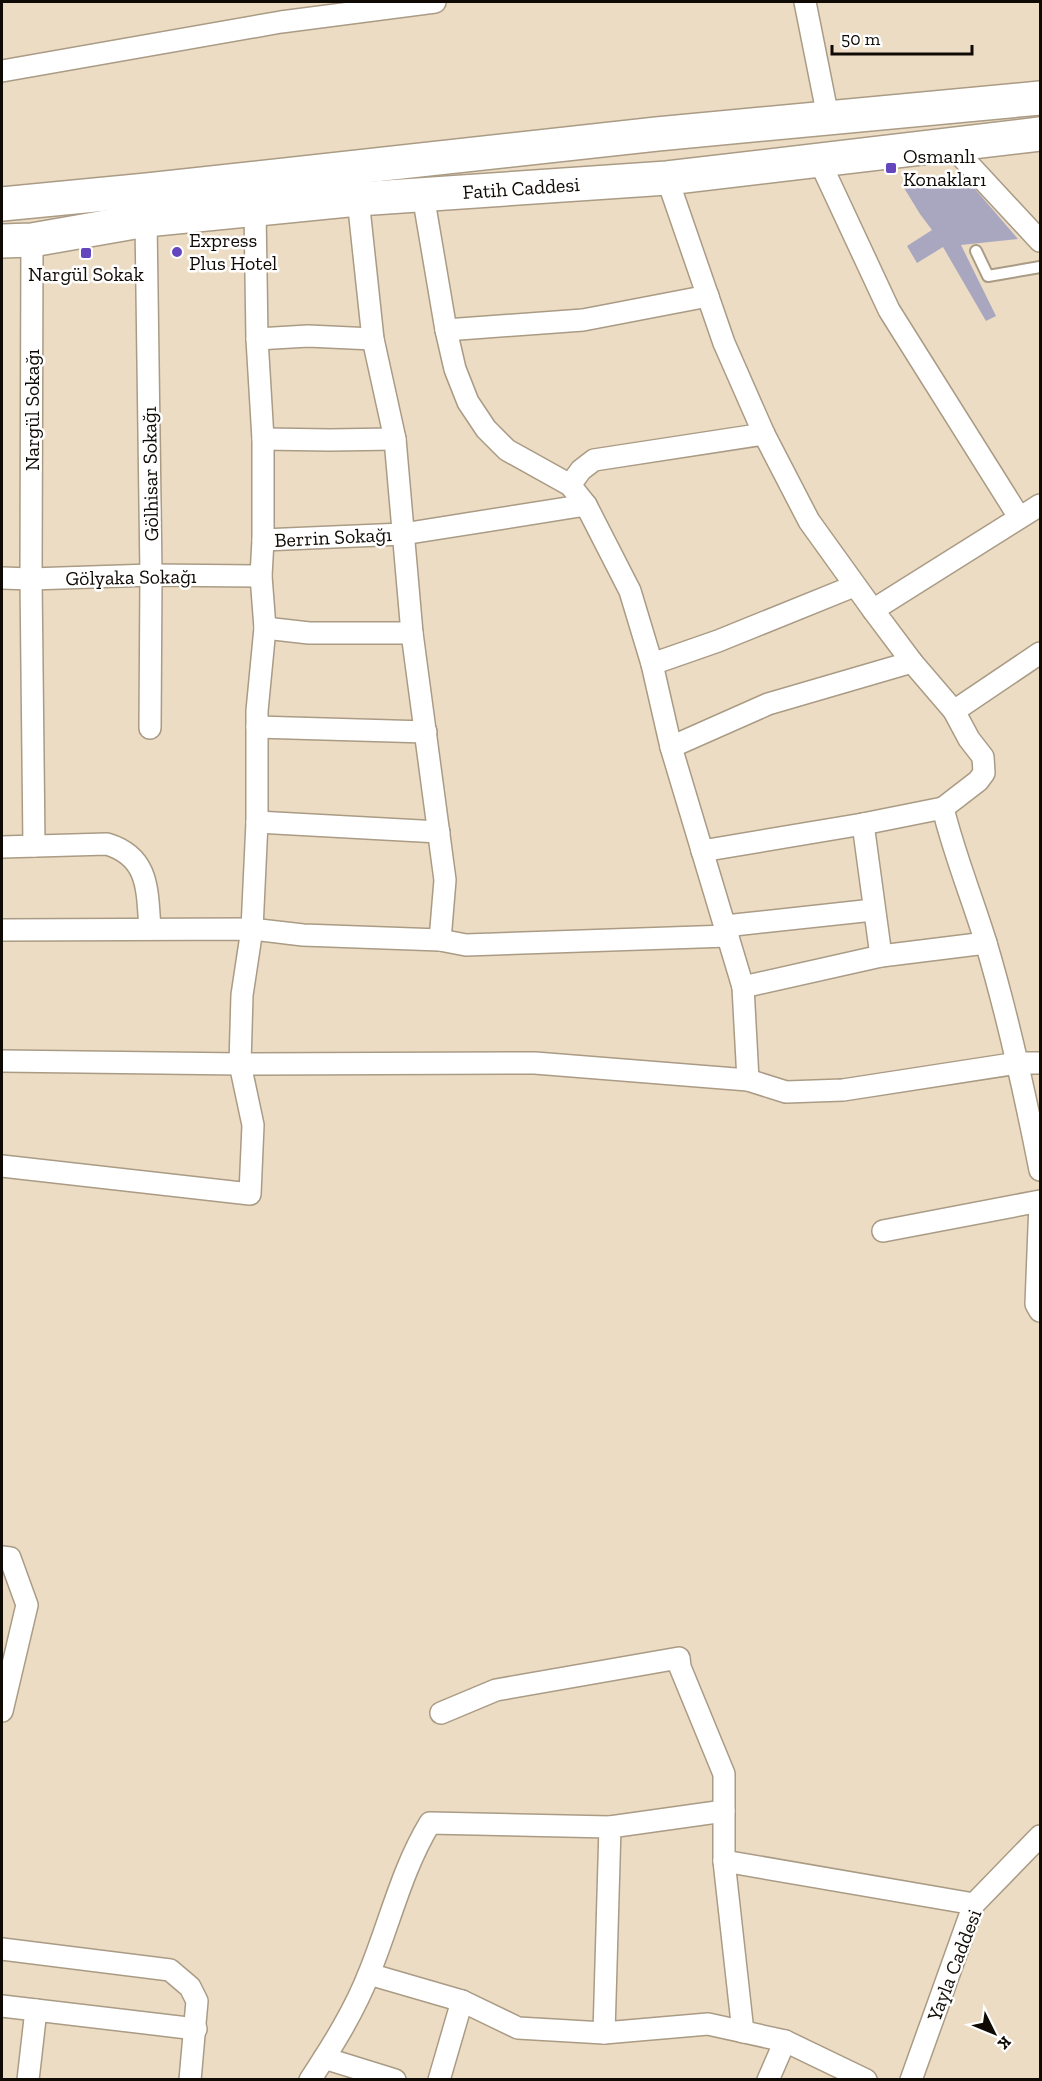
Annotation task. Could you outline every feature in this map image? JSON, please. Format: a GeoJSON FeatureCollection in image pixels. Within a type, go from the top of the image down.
{"type":"FeatureCollection","features":[{"type":"Feature","properties":{"kind":"main road","name":"Fatih Caddesi"},"geometry":{"type":"LineString","coordinates":[[2,204],[634,136],[1041,98]]}},
{"type":"Feature","properties":{"kind":"main road","name":"Fatih Caddesi"},"geometry":{"type":"LineString","coordinates":[[17,241],[146,220],[358,199],[667,178],[949,143],[1041,134]]}},
{"type":"Feature","properties":{"kind":"street"},"geometry":{"type":"LineString","coordinates":[[2,71],[282,12],[435,2]]}},
{"type":"Feature","properties":{"kind":"street"},"geometry":{"type":"LineString","coordinates":[[805,2],[828,117]]}},
{"type":"Feature","properties":{"kind":"street"},"geometry":{"type":"LineString","coordinates":[[949,143],[1041,241]]}},
{"type":"Feature","properties":{"kind":"street"},"geometry":{"type":"LineString","coordinates":[[819,160],[889,310],[1019,517]]}},
{"type":"Feature","properties":{"kind":"street"},"geometry":{"type":"LineString","coordinates":[[667,178],[724,343],[764,434],[809,521],[854,586],[912,662],[954,711],[969,739],[983,757],[984,773],[978,781],[943,808],[702,851]]}},
{"type":"Feature","properties":{"kind":"street"},"geometry":{"type":"LineString","coordinates":[[423,195],[446,330],[461,386],[468,402],[486,429],[507,450],[570,485],[586,506],[630,591],[652,664],[671,747],[743,987],[748,1080]]}},
{"type":"Feature","properties":{"kind":"street"},"geometry":{"type":"LineString","coordinates":[[358,199],[373,339],[395,439],[412,633],[440,832],[445,880],[440,940]]}},
{"type":"Feature","properties":{"kind":"street"},"geometry":{"type":"LineString","coordinates":[[2,1166],[250,1194],[253,1125],[240,1064],[242,995],[252,929],[257,822],[257,727],[265,628],[261,576],[264,540],[263,439],[257,339],[255,210]]}},
{"type":"Feature","properties":{"kind":"street","name":"Gölhisar Sokağı"},"geometry":{"type":"LineString","coordinates":[[146,220],[151,575],[150,728]]}},
{"type":"Feature","properties":{"kind":"street","name":"Nargül Sokağı"},"geometry":{"type":"LineString","coordinates":[[17,241],[31,579],[34,846]]}},
{"type":"Feature","properties":{"kind":"street"},"geometry":{"type":"LineString","coordinates":[[446,330],[584,320],[708,296]]}},
{"type":"Feature","properties":{"kind":"street"},"geometry":{"type":"LineString","coordinates":[[257,339],[308,336],[373,339]]}},
{"type":"Feature","properties":{"kind":"street"},"geometry":{"type":"LineString","coordinates":[[570,485],[580,470],[594,460],[764,434]]}},
{"type":"Feature","properties":{"kind":"street"},"geometry":{"type":"LineString","coordinates":[[263,439],[395,439]]}},
{"type":"Feature","properties":{"kind":"street"},"geometry":{"type":"LineString","coordinates":[[873,610],[1041,505]]}},
{"type":"Feature","properties":{"kind":"street","name":"Berrin Sokağı"},"geometry":{"type":"LineString","coordinates":[[264,540],[403,534],[586,506]]}},
{"type":"Feature","properties":{"kind":"street","name":"Gölyaka Sokağı"},"geometry":{"type":"LineString","coordinates":[[2,578],[151,575],[261,576]]}},
{"type":"Feature","properties":{"kind":"street"},"geometry":{"type":"LineString","coordinates":[[652,664],[718,641],[854,586]]}},
{"type":"Feature","properties":{"kind":"street"},"geometry":{"type":"LineString","coordinates":[[265,628],[309,633],[412,633]]}},
{"type":"Feature","properties":{"kind":"street"},"geometry":{"type":"LineString","coordinates":[[954,711],[1041,653]]}},
{"type":"Feature","properties":{"kind":"street"},"geometry":{"type":"LineString","coordinates":[[671,747],[768,704],[912,662]]}},
{"type":"Feature","properties":{"kind":"street"},"geometry":{"type":"LineString","coordinates":[[257,727],[426,732]]}},
{"type":"Feature","properties":{"kind":"street"},"geometry":{"type":"LineString","coordinates":[[943,808],[952,843],[986,943],[1018,1063],[1041,1170]]}},
{"type":"Feature","properties":{"kind":"street"},"geometry":{"type":"LineString","coordinates":[[257,822],[440,832]]}},
{"type":"Feature","properties":{"kind":"street"},"geometry":{"type":"LineString","coordinates":[[863,824],[881,956]]}},
{"type":"Feature","properties":{"kind":"street"},"geometry":{"type":"LineString","coordinates":[[2,846],[107,844],[128,854],[146,880],[150,929]]}},
{"type":"Feature","properties":{"kind":"street"},"geometry":{"type":"LineString","coordinates":[[2,930],[252,929],[303,935],[440,940],[466,945],[727,931],[873,910]]}},
{"type":"Feature","properties":{"kind":"street"},"geometry":{"type":"LineString","coordinates":[[743,987],[881,956],[986,943]]}},
{"type":"Feature","properties":{"kind":"street"},"geometry":{"type":"LineString","coordinates":[[2,1061],[240,1064],[535,1063],[748,1080],[786,1092],[843,1090],[1018,1063],[1041,1063]]}},
{"type":"Feature","properties":{"kind":"street"},"geometry":{"type":"LineString","coordinates":[[883,1231],[1040,1212],[1036,1304],[1041,1311]]}},
{"type":"Feature","properties":{"kind":"street"},"geometry":{"type":"LineString","coordinates":[[2,1557],[10,1558],[27,1605],[3,1699]]}},
{"type":"Feature","properties":{"kind":"street"},"geometry":{"type":"LineString","coordinates":[[441,1713],[496,1690],[679,1658],[680,1667],[724,1774],[724,1861],[743,2032]]}},
{"type":"Feature","properties":{"kind":"street"},"geometry":{"type":"LineString","coordinates":[[310,2079],[336,2040],[369,1974],[415,1847],[430,1823],[610,1827],[724,1810]]}},
{"type":"Feature","properties":{"kind":"street"},"geometry":{"type":"LineString","coordinates":[[604,2033],[610,1827]]}},
{"type":"Feature","properties":{"kind":"street","name":"Yayla Caddesi"},"geometry":{"type":"LineString","coordinates":[[911,2079],[974,1904],[1041,1836]]}},
{"type":"Feature","properties":{"kind":"street"},"geometry":{"type":"LineString","coordinates":[[724,1861],[974,1904]]}},
{"type":"Feature","properties":{"kind":"street"},"geometry":{"type":"LineString","coordinates":[[2,1950],[170,1971],[190,1987],[197,2001],[190,2079]]}},
{"type":"Feature","properties":{"kind":"street"},"geometry":{"type":"LineString","coordinates":[[369,1974],[462,2001],[518,2028],[604,2033],[708,2024],[785,2041],[866,2079]]}},
{"type":"Feature","properties":{"kind":"street"},"geometry":{"type":"LineString","coordinates":[[440,2079],[462,2001]]}},
{"type":"Feature","properties":{"kind":"street"},"geometry":{"type":"LineString","coordinates":[[2,2006],[196,2029]]}},
{"type":"Feature","properties":{"kind":"street"},"geometry":{"type":"LineString","coordinates":[[28,2079],[36,2010]]}},
{"type":"Feature","properties":{"kind":"street"},"geometry":{"type":"LineString","coordinates":[[768,2079],[785,2041]]}},
{"type":"Feature","properties":{"kind":"street"},"geometry":{"type":"LineString","coordinates":[[324,2058],[394,2079]]}},
{"type":"Feature","properties":{"kind":"lane"},"geometry":{"type":"LineString","coordinates":[[976,251],[988,276],[1041,267]]}},
{"type":"Feature","properties":{"kind":"building"},"geometry":{"type":"Polygon","coordinates":[[[954,178],[975,189],[1018,239],[961,245],[996,316],[986,321],[943,247],[917,263],[907,246],[932,230],[901,183],[954,178]]]}},
{"type":"Feature","properties":{"kind":"place","name":"Osmanlı Konakları"},"geometry":{"type":"Point","coordinates":[891,168]}},
{"type":"Feature","properties":{"kind":"place","name":"Express Plus Hotel"},"geometry":{"type":"Point","coordinates":[177,252]}},
{"type":"Feature","properties":{"kind":"place","name":"Nargül Sokak"},"geometry":{"type":"Point","coordinates":[86,253]}}]}
